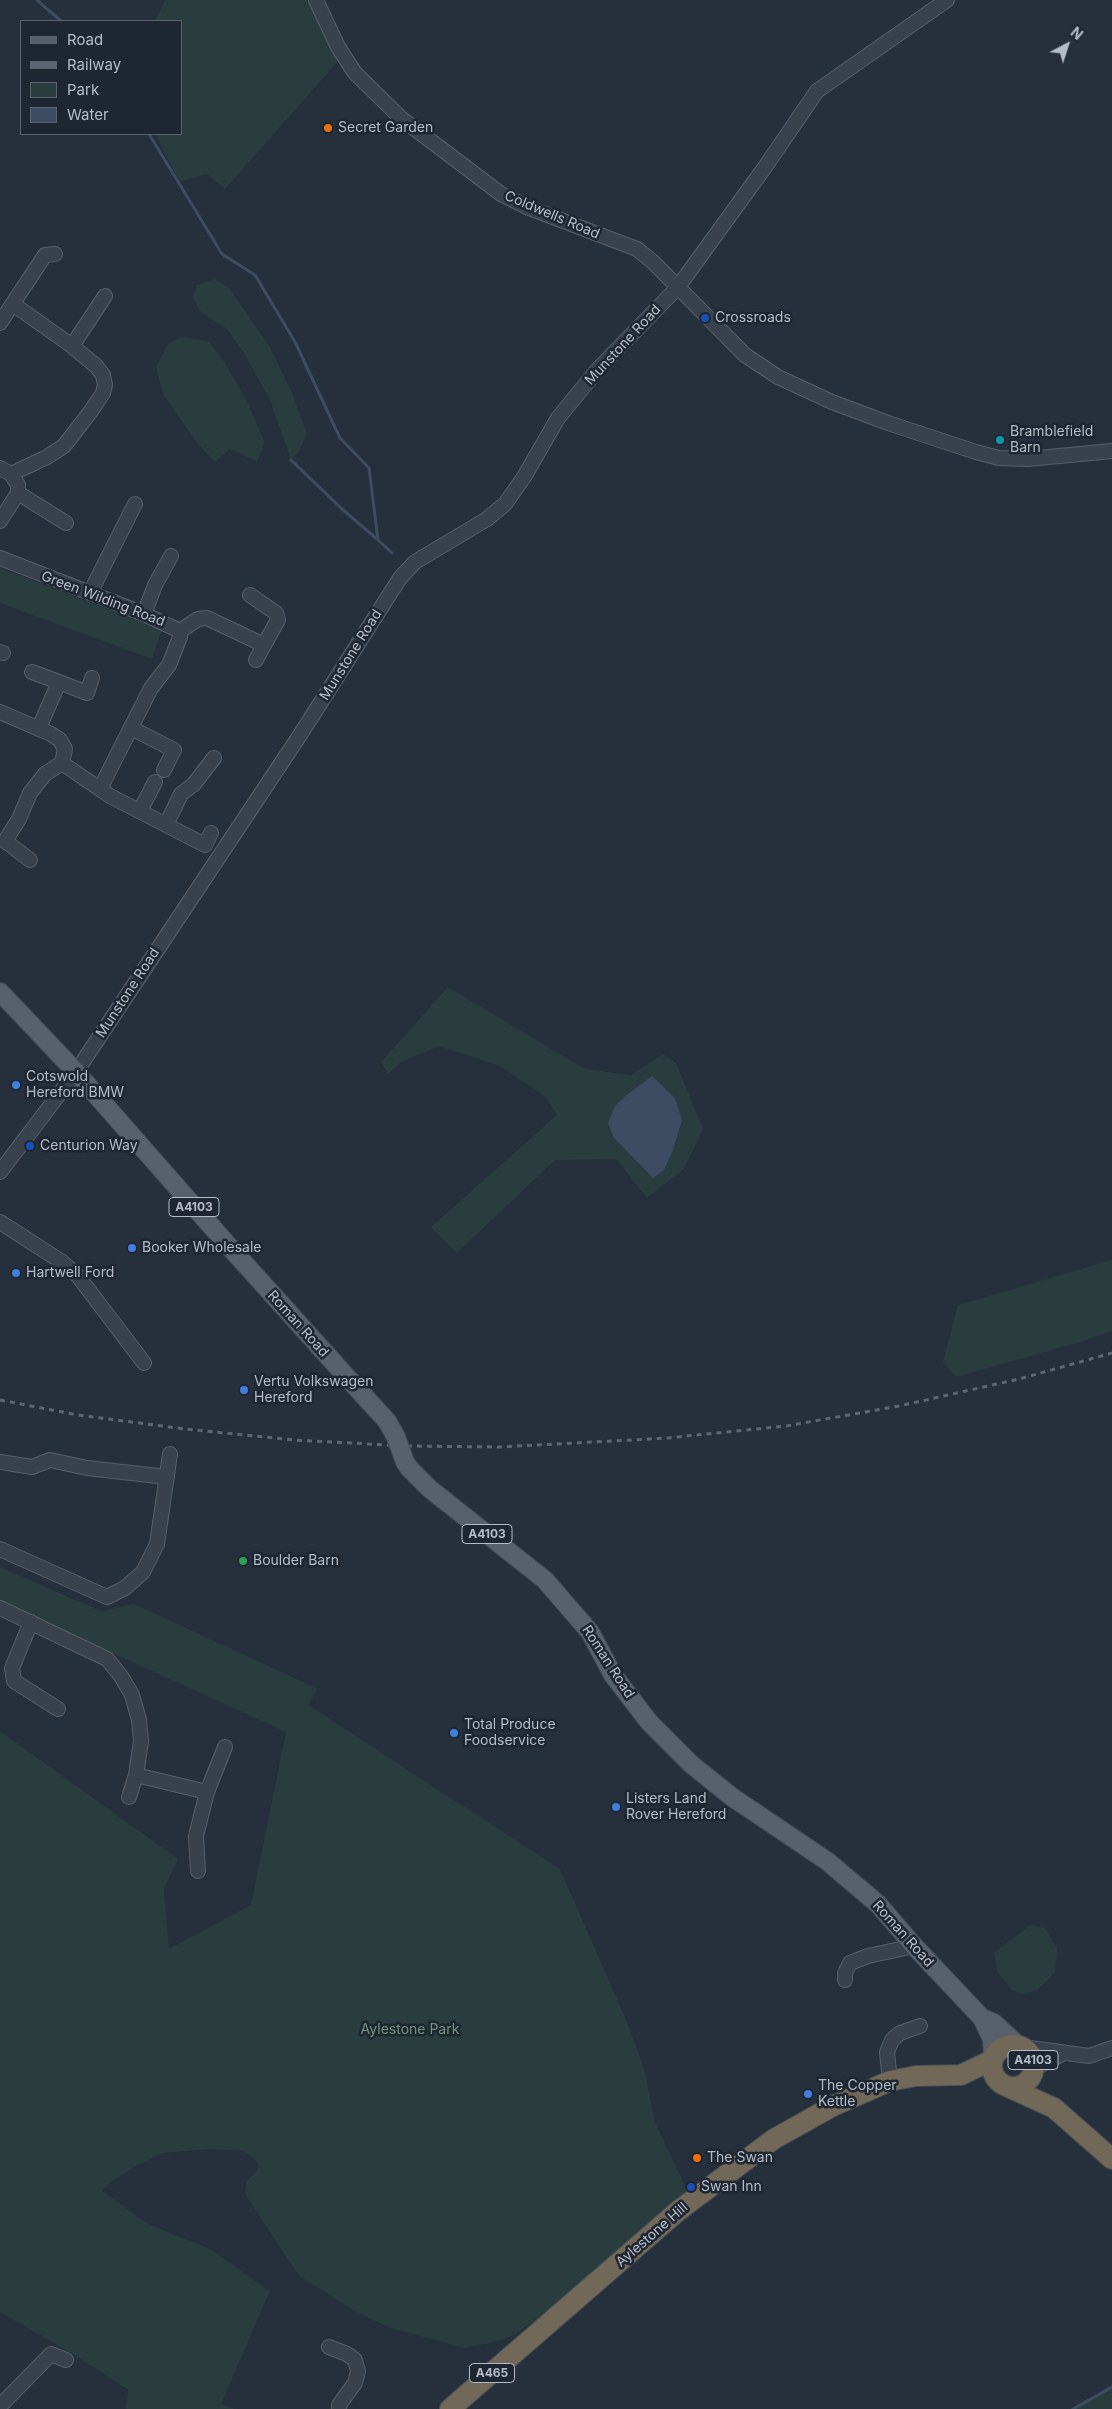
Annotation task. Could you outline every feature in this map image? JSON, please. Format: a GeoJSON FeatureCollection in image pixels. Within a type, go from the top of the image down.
{"type":"FeatureCollection","features":[{"type":"Feature","properties":{"kind":"highway","name":"A4103"},"geometry":{"type":"LineString","coordinates":[[1054,2108],[1033,2073],[1032,2058],[1021,2046],[1013,2044],[1001,2048],[993,2059],[992,2072],[999,2082],[1054,2108],[1112,2158]]}},
{"type":"Feature","properties":{"kind":"highway","name":"Aylestone Hill"},"geometry":{"type":"LineString","coordinates":[[450,2409],[678,2211],[774,2139],[833,2106],[890,2081],[916,2076],[961,2075],[993,2059]]}},
{"type":"Feature","properties":{"kind":"highway","name":"A4103"},"geometry":{"type":"LineString","coordinates":[[1006,2086],[1025,2083],[1033,2073]]}},
{"type":"Feature","properties":{"kind":"highway","name":"Aylestone Hill"},"geometry":{"type":"LineString","coordinates":[[961,2075],[971,2081],[1006,2086]]}},
{"type":"Feature","properties":{"kind":"main road","name":"Roman Road"},"geometry":{"type":"LineString","coordinates":[[0,992],[76,1072],[232,1250],[387,1421],[409,1468],[430,1488],[545,1580],[590,1632],[613,1676],[649,1722],[691,1764],[732,1797],[827,1861],[878,1904],[914,1946],[982,2018],[992,2039],[993,2059]]}},
{"type":"Feature","properties":{"kind":"main road","name":"Roman Road"},"geometry":{"type":"LineString","coordinates":[[982,2018],[994,2022],[1021,2046]]}},
{"type":"Feature","properties":{"kind":"street","name":"Coldwells Road"},"geometry":{"type":"LineString","coordinates":[[316,0],[338,47],[355,73],[402,119],[502,194],[530,208],[637,249],[653,262],[745,356],[778,377],[832,402],[888,423],[999,458],[1028,459],[1112,451]]}},
{"type":"Feature","properties":{"kind":"street","name":"Munstone Road"},"geometry":{"type":"LineString","coordinates":[[0,1172],[76,1072],[300,736],[400,578],[415,562],[487,519],[504,504],[524,477],[558,418],[598,369],[678,287],[765,167],[817,91],[947,0]]}},
{"type":"Feature","properties":{"kind":"street"},"geometry":{"type":"LineString","coordinates":[[0,323],[45,255],[55,254]]}},
{"type":"Feature","properties":{"kind":"street"},"geometry":{"type":"LineString","coordinates":[[72,346],[105,296]]}},
{"type":"Feature","properties":{"kind":"street"},"geometry":{"type":"LineString","coordinates":[[0,521],[18,493],[18,485],[5,471],[47,458],[64,446],[78,430],[103,394],[105,385],[103,374],[72,346],[12,304]]}},
{"type":"Feature","properties":{"kind":"street"},"geometry":{"type":"LineString","coordinates":[[18,493],[66,523]]}},
{"type":"Feature","properties":{"kind":"street"},"geometry":{"type":"LineString","coordinates":[[90,594],[135,504]]}},
{"type":"Feature","properties":{"kind":"street"},"geometry":{"type":"LineString","coordinates":[[144,614],[155,585],[171,556]]}},
{"type":"Feature","properties":{"kind":"street","name":"Green Wilding Road"},"geometry":{"type":"LineString","coordinates":[[0,558],[144,614],[180,631],[180,637],[169,665],[151,688],[131,728],[106,791]]}},
{"type":"Feature","properties":{"kind":"street"},"geometry":{"type":"LineString","coordinates":[[250,596],[276,613],[278,620],[256,660]]}},
{"type":"Feature","properties":{"kind":"street"},"geometry":{"type":"LineString","coordinates":[[180,631],[198,619],[207,618],[264,645]]}},
{"type":"Feature","properties":{"kind":"street"},"geometry":{"type":"LineString","coordinates":[[32,672],[87,693],[92,678]]}},
{"type":"Feature","properties":{"kind":"street"},"geometry":{"type":"LineString","coordinates":[[39,728],[59,682]]}},
{"type":"Feature","properties":{"kind":"street"},"geometry":{"type":"LineString","coordinates":[[0,712],[39,728],[60,740],[65,749],[62,763],[37,783],[3,839],[30,860]]}},
{"type":"Feature","properties":{"kind":"street"},"geometry":{"type":"LineString","coordinates":[[131,728],[174,750],[164,770]]}},
{"type":"Feature","properties":{"kind":"street"},"geometry":{"type":"LineString","coordinates":[[166,825],[181,794],[194,784],[214,758]]}},
{"type":"Feature","properties":{"kind":"street"},"geometry":{"type":"LineString","coordinates":[[62,763],[87,782],[206,845]]}},
{"type":"Feature","properties":{"kind":"street"},"geometry":{"type":"LineString","coordinates":[[140,811],[155,782]]}},
{"type":"Feature","properties":{"kind":"street"},"geometry":{"type":"LineString","coordinates":[[0,1222],[62,1262],[78,1276],[144,1363]]}},
{"type":"Feature","properties":{"kind":"street"},"geometry":{"type":"LineString","coordinates":[[0,1549],[107,1597],[125,1588],[143,1572],[157,1544],[170,1454]]}},
{"type":"Feature","properties":{"kind":"street"},"geometry":{"type":"LineString","coordinates":[[0,1462],[32,1467],[50,1460],[87,1468],[166,1477]]}},
{"type":"Feature","properties":{"kind":"street"},"geometry":{"type":"LineString","coordinates":[[0,1608],[108,1658],[121,1676],[132,1695],[139,1720],[142,1741],[130,1797]]}},
{"type":"Feature","properties":{"kind":"street"},"geometry":{"type":"LineString","coordinates":[[14,1682],[12,1668],[31,1622]]}},
{"type":"Feature","properties":{"kind":"street"},"geometry":{"type":"LineString","coordinates":[[0,1674],[58,1709]]}},
{"type":"Feature","properties":{"kind":"street"},"geometry":{"type":"LineString","coordinates":[[198,1871],[196,1836],[207,1792],[225,1747]]}},
{"type":"Feature","properties":{"kind":"street"},"geometry":{"type":"LineString","coordinates":[[136,1775],[207,1792]]}},
{"type":"Feature","properties":{"kind":"street"},"geometry":{"type":"LineString","coordinates":[[845,1980],[845,1973],[850,1963],[868,1956],[914,1946]]}},
{"type":"Feature","properties":{"kind":"street"},"geometry":{"type":"LineString","coordinates":[[890,2081],[887,2052],[892,2040],[900,2033],[920,2026]]}},
{"type":"Feature","properties":{"kind":"street"},"geometry":{"type":"LineString","coordinates":[[1021,2046],[1050,2050],[1062,2054],[1089,2056],[1112,2048]]}},
{"type":"Feature","properties":{"kind":"street"},"geometry":{"type":"LineString","coordinates":[[1033,2073],[1042,2064],[1062,2054]]}},
{"type":"Feature","properties":{"kind":"street"},"geometry":{"type":"LineString","coordinates":[[329,2347],[347,2354],[354,2360],[358,2371],[355,2383],[339,2406],[339,2409]]}},
{"type":"Feature","properties":{"kind":"street"},"geometry":{"type":"LineString","coordinates":[[0,2406],[51,2354],[66,2360]]}},
{"type":"Feature","properties":{"kind":"green space"},"geometry":{"type":"Polygon","coordinates":[[[165,0],[309,0],[317,6],[340,59],[225,189],[207,174],[180,182],[156,135],[182,135],[182,20],[155,20],[165,0]]]}},
{"type":"Feature","properties":{"kind":"green space"},"geometry":{"type":"Polygon","coordinates":[[[215,279],[229,288],[270,347],[292,393],[307,434],[299,451],[291,460],[270,400],[244,353],[227,329],[200,311],[193,297],[197,285],[215,279]]]}},
{"type":"Feature","properties":{"kind":"green space"},"geometry":{"type":"Polygon","coordinates":[[[181,337],[208,341],[222,358],[247,401],[265,443],[257,462],[230,449],[215,462],[197,443],[163,394],[156,367],[168,344],[181,337]]]}},
{"type":"Feature","properties":{"kind":"green space"},"geometry":{"type":"Polygon","coordinates":[[[0,568],[162,630],[152,659],[0,603],[0,568]]]}},
{"type":"Feature","properties":{"kind":"green space"},"geometry":{"type":"Polygon","coordinates":[[[448,987],[585,1069],[631,1075],[663,1054],[676,1063],[703,1129],[684,1169],[647,1198],[616,1159],[555,1160],[457,1253],[431,1227],[557,1115],[545,1096],[500,1066],[439,1046],[401,1062],[388,1074],[381,1062],[448,987]]]}},
{"type":"Feature","properties":{"kind":"green space"},"geometry":{"type":"Polygon","coordinates":[[[1112,1260],[1112,1331],[1080,1342],[956,1377],[943,1362],[958,1305],[1112,1260]]]}},
{"type":"Feature","properties":{"kind":"green space","name":"Aylestone Park"},"geometry":{"type":"Polygon","coordinates":[[[0,1567],[101,1611],[134,1604],[318,1689],[308,1705],[560,1869],[625,2017],[644,2068],[655,2122],[689,2194],[557,2303],[516,2334],[502,2340],[465,2348],[391,2328],[358,2313],[299,2276],[245,2194],[246,2183],[259,2167],[255,2159],[244,2151],[209,2149],[163,2153],[136,2166],[112,2181],[102,2191],[150,2225],[210,2249],[270,2291],[221,2404],[235,2409],[126,2409],[128,2390],[73,2354],[0,2312],[0,1731],[178,1859],[164,1889],[169,1949],[251,1905],[286,1732],[0,1602],[0,1567]]]}},
{"type":"Feature","properties":{"kind":"green space"},"geometry":{"type":"Polygon","coordinates":[[[1030,1925],[1045,1928],[1057,1948],[1055,1973],[1037,1990],[1022,1994],[1011,1989],[998,1973],[994,1953],[1030,1925]]]}},
{"type":"Feature","properties":{"kind":"green space"},"geometry":{"type":"Polygon","coordinates":[[[1112,2387],[1112,2409],[1073,2409],[1112,2387]]]}},
{"type":"Feature","properties":{"kind":"water"},"geometry":{"type":"Polygon","coordinates":[[[652,1076],[675,1098],[682,1120],[673,1150],[664,1170],[653,1178],[614,1138],[608,1123],[615,1106],[652,1076]]]}},
{"type":"Feature","properties":{"kind":"waterway"},"geometry":{"type":"LineString","coordinates":[[37,0],[60,20]]}},
{"type":"Feature","properties":{"kind":"waterway"},"geometry":{"type":"LineString","coordinates":[[150,135],[222,254],[255,275],[295,342],[340,438],[369,468],[378,540],[392,553]]}},
{"type":"Feature","properties":{"kind":"waterway"},"geometry":{"type":"LineString","coordinates":[[291,460],[342,509],[378,540]]}},
{"type":"Feature","properties":{"kind":"waterway"},"geometry":{"type":"LineString","coordinates":[[1073,2409],[1112,2387]]}},
{"type":"Feature","properties":{"kind":"railway"},"geometry":{"type":"LineString","coordinates":[[0,1400],[78,1415],[185,1429],[294,1440],[407,1446],[500,1447],[668,1438],[786,1426],[899,1406],[1019,1379],[1112,1353]]}},
{"type":"Feature","properties":{"kind":"place","name":"Secret Garden"},"geometry":{"type":"Point","coordinates":[328,128]}},
{"type":"Feature","properties":{"kind":"place","name":"Crossroads"},"geometry":{"type":"Point","coordinates":[705,318]}},
{"type":"Feature","properties":{"kind":"place","name":"Bramblefield Barn"},"geometry":{"type":"Point","coordinates":[1000,440]}},
{"type":"Feature","properties":{"kind":"place","name":"Cotswold Hereford BMW"},"geometry":{"type":"Point","coordinates":[16,1085]}},
{"type":"Feature","properties":{"kind":"place","name":"Centurion Way"},"geometry":{"type":"Point","coordinates":[30,1146]}},
{"type":"Feature","properties":{"kind":"place","name":"Booker Wholesale"},"geometry":{"type":"Point","coordinates":[132,1248]}},
{"type":"Feature","properties":{"kind":"place","name":"Hartwell Ford"},"geometry":{"type":"Point","coordinates":[16,1273]}},
{"type":"Feature","properties":{"kind":"place","name":"Vertu Volkswagen Hereford"},"geometry":{"type":"Point","coordinates":[244,1390]}},
{"type":"Feature","properties":{"kind":"place","name":"Boulder Barn"},"geometry":{"type":"Point","coordinates":[243,1561]}},
{"type":"Feature","properties":{"kind":"place","name":"Total Produce Foodservice"},"geometry":{"type":"Point","coordinates":[454,1733]}},
{"type":"Feature","properties":{"kind":"place","name":"Listers Land Rover Hereford"},"geometry":{"type":"Point","coordinates":[616,1807]}},
{"type":"Feature","properties":{"kind":"place","name":"The Copper Kettle"},"geometry":{"type":"Point","coordinates":[808,2094]}},
{"type":"Feature","properties":{"kind":"place","name":"The Swan"},"geometry":{"type":"Point","coordinates":[697,2158]}},
{"type":"Feature","properties":{"kind":"place","name":"Swan Inn"},"geometry":{"type":"Point","coordinates":[691,2187]}}]}
